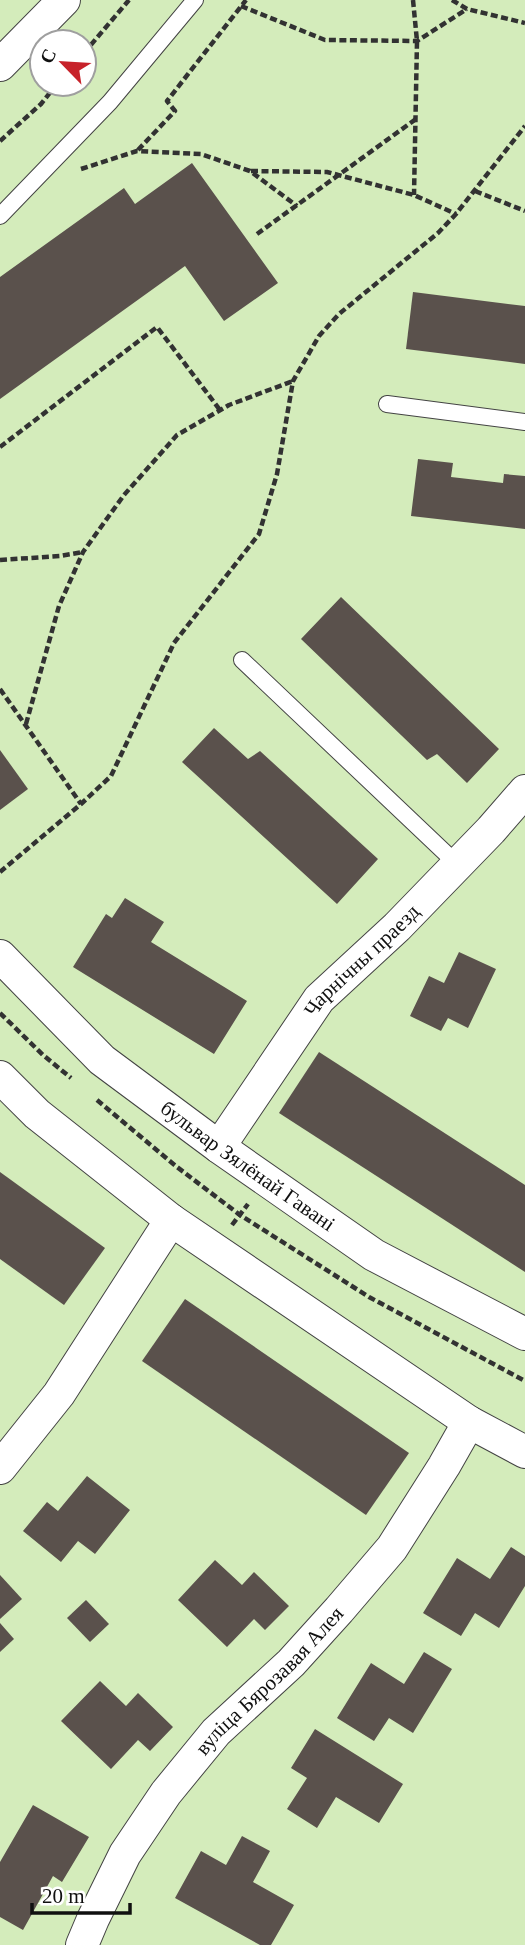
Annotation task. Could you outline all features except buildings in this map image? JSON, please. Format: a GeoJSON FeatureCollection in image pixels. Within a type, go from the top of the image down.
{"type":"FeatureCollection","features":[{"type":"Feature","properties":{"kind":"street"},"geometry":{"type":"LineString","coordinates":[[0,65],[64,0]]}},
{"type":"Feature","properties":{"kind":"street","name":"Чарнічны праезд"},"geometry":{"type":"LineString","coordinates":[[219,1147],[319,999],[397,927],[491,831],[525,791]]}},
{"type":"Feature","properties":{"kind":"street","name":"бульвар Зялёнай Гавані"},"geometry":{"type":"LineString","coordinates":[[0,956],[102,1060],[219,1147],[374,1255],[525,1334]]}},
{"type":"Feature","properties":{"kind":"street"},"geometry":{"type":"LineString","coordinates":[[0,1077],[47,1123],[170,1220],[469,1422],[525,1452]]}},
{"type":"Feature","properties":{"kind":"street"},"geometry":{"type":"LineString","coordinates":[[0,1468],[59,1394],[170,1220]]}},
{"type":"Feature","properties":{"kind":"street","name":"вуліца Бярозавая Алея"},"geometry":{"type":"LineString","coordinates":[[82,1945],[125,1854],[166,1793],[216,1732],[291,1663],[340,1610],[391,1548],[469,1422]]}},
{"type":"Feature","properties":{"kind":"lane"},"geometry":{"type":"LineString","coordinates":[[0,216],[110,102],[195,0]]}},
{"type":"Feature","properties":{"kind":"lane"},"geometry":{"type":"LineString","coordinates":[[387,404],[525,422]]}},
{"type":"Feature","properties":{"kind":"lane"},"geometry":{"type":"LineString","coordinates":[[243,660],[457,864]]}},
{"type":"Feature","properties":{"kind":"path"},"geometry":{"type":"LineString","coordinates":[[98,37],[129,0]]}},
{"type":"Feature","properties":{"kind":"path"},"geometry":{"type":"LineString","coordinates":[[137,151],[175,111],[167,101],[246,0]]}},
{"type":"Feature","properties":{"kind":"path"},"geometry":{"type":"LineString","coordinates":[[413,0],[417,41],[414,195]]}},
{"type":"Feature","properties":{"kind":"path"},"geometry":{"type":"LineString","coordinates":[[452,0],[467,9],[525,23]]}},
{"type":"Feature","properties":{"kind":"path"},"geometry":{"type":"LineString","coordinates":[[241,6],[325,40],[417,41],[467,9]]}},
{"type":"Feature","properties":{"kind":"path"},"geometry":{"type":"LineString","coordinates":[[0,141],[46,98]]}},
{"type":"Feature","properties":{"kind":"path"},"geometry":{"type":"LineString","coordinates":[[257,234],[416,120]]}},
{"type":"Feature","properties":{"kind":"path"},"geometry":{"type":"LineString","coordinates":[[0,872],[111,776],[174,643],[259,534],[277,474],[293,381],[318,336],[339,314],[438,233],[525,127]]}},
{"type":"Feature","properties":{"kind":"path"},"geometry":{"type":"LineString","coordinates":[[71,177],[81,169],[137,151],[201,154],[250,171],[296,206]]}},
{"type":"Feature","properties":{"kind":"path"},"geometry":{"type":"LineString","coordinates":[[250,171],[327,172],[414,195],[456,214]]}},
{"type":"Feature","properties":{"kind":"path"},"geometry":{"type":"LineString","coordinates":[[475,191],[525,211]]}},
{"type":"Feature","properties":{"kind":"path"},"geometry":{"type":"LineString","coordinates":[[0,447],[157,327],[220,410]]}},
{"type":"Feature","properties":{"kind":"path"},"geometry":{"type":"LineString","coordinates":[[26,724],[60,606],[83,552],[124,495],[177,435],[229,405],[293,381]]}},
{"type":"Feature","properties":{"kind":"path"},"geometry":{"type":"LineString","coordinates":[[0,560],[83,552]]}},
{"type":"Feature","properties":{"kind":"path"},"geometry":{"type":"LineString","coordinates":[[0,689],[81,804]]}},
{"type":"Feature","properties":{"kind":"path"},"geometry":{"type":"LineString","coordinates":[[215,1251],[265,1179]]}},
{"type":"Feature","properties":{"kind":"green space"},"geometry":{"type":"Polygon","coordinates":[[[0,0],[525,0],[525,1945],[0,1945],[0,0]]]}}]}
